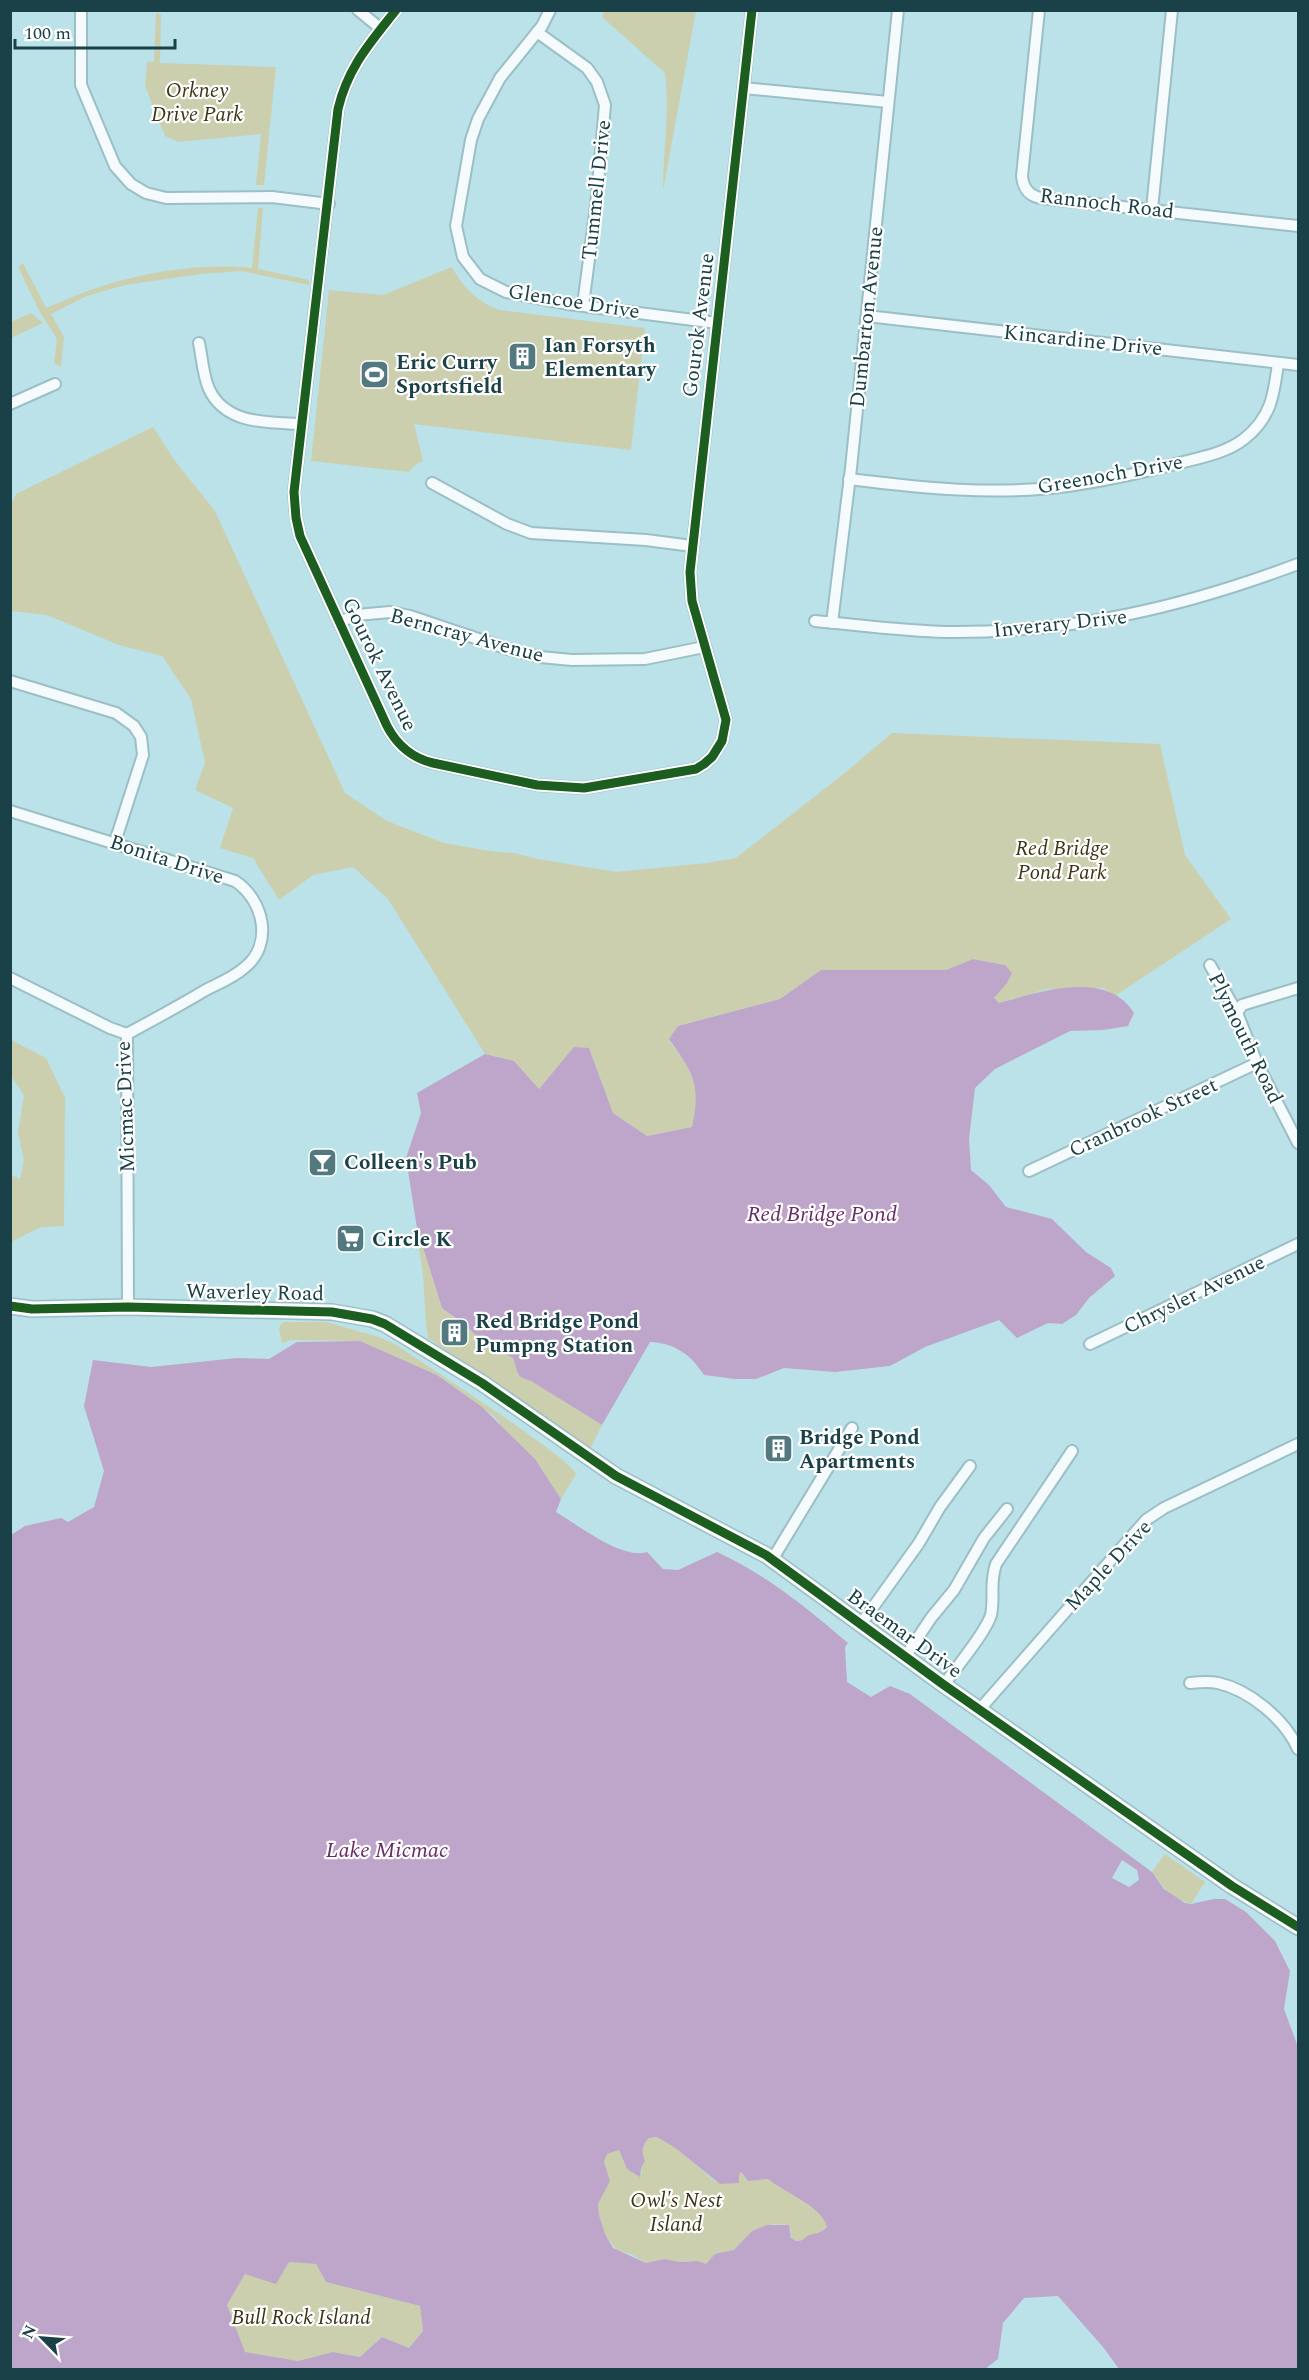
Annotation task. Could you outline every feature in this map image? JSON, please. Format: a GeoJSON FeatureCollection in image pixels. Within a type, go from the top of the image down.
{"type":"FeatureCollection","features":[{"type":"Feature","properties":{"kind":"main road","name":"Waverley Road"},"geometry":{"type":"LineString","coordinates":[[10,1306],[68,1309],[128,1307],[332,1312],[372,1319],[416,1341],[482,1383]]}},
{"type":"Feature","properties":{"kind":"main road","name":"Braemar Drive"},"geometry":{"type":"LineString","coordinates":[[482,1383],[616,1476],[772,1560],[944,1685],[1232,1886],[1299,1928]]}},
{"type":"Feature","properties":{"kind":"street"},"geometry":{"type":"LineString","coordinates":[[81,10],[80,75],[82,89],[115,166],[131,184],[146,193],[166,198],[272,197],[329,204]]}},
{"type":"Feature","properties":{"kind":"street"},"geometry":{"type":"LineString","coordinates":[[358,10],[380,28]]}},
{"type":"Feature","properties":{"kind":"street","name":"Gourok Avenue"},"geometry":{"type":"LineString","coordinates":[[396,10],[380,28],[351,71],[338,109],[329,204],[294,492],[296,518],[300,536],[339,622],[392,734],[403,748],[426,761],[556,788],[584,788],[696,769],[712,757],[722,741],[726,720],[692,601],[690,572],[752,10]]}},
{"type":"Feature","properties":{"kind":"street","name":"Glencoe Drive"},"geometry":{"type":"LineString","coordinates":[[550,10],[537,32],[500,78],[478,119],[471,140],[456,226],[463,257],[480,279],[506,292],[717,323]]}},
{"type":"Feature","properties":{"kind":"street","name":"Dumbarton Avenue"},"geometry":{"type":"LineString","coordinates":[[832,623],[867,316],[898,10]]}},
{"type":"Feature","properties":{"kind":"street","name":"Rannoch Road"},"geometry":{"type":"LineString","coordinates":[[1039,10],[1022,176],[1029,192],[1041,198],[1299,226]]}},
{"type":"Feature","properties":{"kind":"street"},"geometry":{"type":"LineString","coordinates":[[1152,209],[1172,10]]}},
{"type":"Feature","properties":{"kind":"street","name":"Tummell Drive"},"geometry":{"type":"LineString","coordinates":[[537,32],[587,68],[597,82],[605,105],[596,206],[583,305]]}},
{"type":"Feature","properties":{"kind":"street"},"geometry":{"type":"LineString","coordinates":[[744,88],[888,102]]}},
{"type":"Feature","properties":{"kind":"street","name":"Kincardine Drive"},"geometry":{"type":"LineString","coordinates":[[867,316],[1195,351],[1299,365]]}},
{"type":"Feature","properties":{"kind":"street"},"geometry":{"type":"LineString","coordinates":[[199,343],[209,389],[226,410],[240,418],[254,421],[301,424]]}},
{"type":"Feature","properties":{"kind":"street","name":"Greenoch Drive"},"geometry":{"type":"LineString","coordinates":[[849,479],[948,489],[1008,490],[1067,486],[1140,473],[1219,452],[1243,440],[1265,416],[1274,398],[1278,363]]}},
{"type":"Feature","properties":{"kind":"street"},"geometry":{"type":"LineString","coordinates":[[10,404],[55,384]]}},
{"type":"Feature","properties":{"kind":"street"},"geometry":{"type":"LineString","coordinates":[[432,483],[499,519],[531,533],[646,540],[692,546]]}},
{"type":"Feature","properties":{"kind":"street","name":"Inverary Drive"},"geometry":{"type":"LineString","coordinates":[[815,621],[888,630],[946,632],[1008,631],[1068,626],[1140,614],[1251,582],[1299,564]]}},
{"type":"Feature","properties":{"kind":"street","name":"Berncray Avenue"},"geometry":{"type":"LineString","coordinates":[[339,622],[357,615],[390,612],[410,616],[508,649],[540,657],[572,660],[645,659],[704,647]]}},
{"type":"Feature","properties":{"kind":"street"},"geometry":{"type":"LineString","coordinates":[[10,681],[108,710],[125,718],[134,726],[141,737],[143,755],[115,842]]}},
{"type":"Feature","properties":{"kind":"street","name":"Bonita Drive"},"geometry":{"type":"LineString","coordinates":[[10,811],[236,881],[254,899],[262,919],[260,945],[246,968],[127,1034]]}},
{"type":"Feature","properties":{"kind":"street","name":"Plymouth Road"},"geometry":{"type":"LineString","coordinates":[[1210,964],[1237,1013],[1237,1019],[1257,1063],[1297,1138]]}},
{"type":"Feature","properties":{"kind":"street","name":"Micmac Drive"},"geometry":{"type":"LineString","coordinates":[[10,978],[110,1028],[127,1034],[128,1307]]}},
{"type":"Feature","properties":{"kind":"street"},"geometry":{"type":"LineString","coordinates":[[1237,1013],[1242,1005],[1299,988]]}},
{"type":"Feature","properties":{"kind":"street","name":"Cranbrook Street"},"geometry":{"type":"LineString","coordinates":[[1029,1171],[1257,1063]]}},
{"type":"Feature","properties":{"kind":"street","name":"Chrysler Avenue"},"geometry":{"type":"LineString","coordinates":[[1090,1344],[1299,1244]]}},
{"type":"Feature","properties":{"kind":"street"},"geometry":{"type":"LineString","coordinates":[[772,1560],[852,1428]]}},
{"type":"Feature","properties":{"kind":"street","name":"Maple Drive"},"geometry":{"type":"LineString","coordinates":[[980,1710],[1146,1520],[1164,1508],[1299,1444]]}},
{"type":"Feature","properties":{"kind":"street"},"geometry":{"type":"LineString","coordinates":[[944,1685],[990,1618],[991,1583],[996,1564],[1072,1451]]}},
{"type":"Feature","properties":{"kind":"street"},"geometry":{"type":"LineString","coordinates":[[861,1624],[970,1466]]}},
{"type":"Feature","properties":{"kind":"street"},"geometry":{"type":"LineString","coordinates":[[905,1657],[931,1618],[954,1590],[984,1538],[1007,1509]]}},
{"type":"Feature","properties":{"kind":"street"},"geometry":{"type":"LineString","coordinates":[[1190,1683],[1216,1682],[1244,1694],[1273,1716],[1289,1733],[1299,1749]]}},
{"type":"Feature","properties":{"kind":"green space"},"geometry":{"type":"Polygon","coordinates":[[[604,11],[696,11],[663,191],[667,117],[665,73],[602,17],[604,11]]]}},
{"type":"Feature","properties":{"kind":"green space","name":"Orkney Drive Park"},"geometry":{"type":"Polygon","coordinates":[[[156,13],[161,14],[160,63],[276,67],[264,185],[256,185],[261,134],[178,142],[165,136],[145,86],[147,62],[154,62],[156,13]]]}},
{"type":"Feature","properties":{"kind":"green space"},"geometry":{"type":"Polygon","coordinates":[[[258,208],[263,208],[258,269],[309,280],[309,285],[241,271],[201,274],[125,285],[87,296],[51,314],[64,337],[61,367],[54,363],[57,339],[40,312],[18,267],[23,263],[46,308],[98,287],[141,276],[197,267],[252,268],[258,208]]]}},
{"type":"Feature","properties":{"kind":"green space"},"geometry":{"type":"Polygon","coordinates":[[[452,267],[471,293],[484,303],[499,310],[645,328],[631,450],[414,424],[423,461],[409,472],[311,461],[329,290],[383,295],[452,267]]]}},
{"type":"Feature","properties":{"kind":"green space"},"geometry":{"type":"Polygon","coordinates":[[[31,313],[43,323],[11,338],[11,322],[31,313]]]}},
{"type":"Feature","properties":{"kind":"green space","name":"Red Bridge Pond Park"},"geometry":{"type":"Polygon","coordinates":[[[153,427],[175,461],[215,511],[345,793],[387,821],[444,843],[616,872],[707,863],[736,858],[892,733],[1160,744],[1185,855],[1231,919],[1115,996],[1103,988],[1047,989],[999,1003],[994,998],[998,992],[1005,965],[973,959],[946,970],[821,970],[780,999],[678,1026],[669,1040],[687,1065],[698,1092],[692,1127],[647,1136],[613,1113],[589,1048],[574,1048],[539,1089],[514,1061],[485,1054],[388,899],[353,867],[313,875],[279,900],[253,858],[220,848],[233,808],[195,790],[205,763],[191,699],[162,656],[119,645],[47,615],[11,611],[10,507],[16,494],[153,427]]]}},
{"type":"Feature","properties":{"kind":"green space"},"geometry":{"type":"Polygon","coordinates":[[[11,1040],[46,1058],[65,1098],[64,1226],[41,1227],[11,1242],[11,1175],[20,1179],[24,1160],[18,1133],[24,1095],[11,1076],[11,1040]]]}},
{"type":"Feature","properties":{"kind":"green space"},"geometry":{"type":"Polygon","coordinates":[[[417,1228],[442,1308],[483,1342],[514,1358],[518,1373],[522,1377],[602,1425],[590,1449],[428,1338],[417,1228]]]}},
{"type":"Feature","properties":{"kind":"green space"},"geometry":{"type":"Polygon","coordinates":[[[285,1322],[326,1322],[379,1337],[395,1344],[523,1430],[549,1449],[576,1474],[561,1499],[535,1459],[505,1431],[495,1417],[437,1375],[360,1341],[291,1340],[282,1343],[279,1328],[285,1322]]]}},
{"type":"Feature","properties":{"kind":"green space"},"geometry":{"type":"Polygon","coordinates":[[[1165,1854],[1205,1882],[1191,1904],[1170,1895],[1152,1872],[1165,1854]]]}},
{"type":"Feature","properties":{"kind":"green space","name":"Owl's Nest Island"},"geometry":{"type":"Polygon","coordinates":[[[657,2137],[674,2147],[716,2182],[738,2176],[741,2172],[748,2181],[768,2179],[818,2212],[827,2227],[811,2237],[796,2241],[792,2240],[790,2228],[787,2225],[775,2224],[752,2231],[734,2250],[706,2264],[664,2259],[646,2263],[631,2254],[617,2251],[605,2234],[599,2215],[598,2204],[610,2181],[604,2162],[607,2154],[619,2150],[627,2169],[642,2174],[641,2168],[645,2160],[644,2146],[649,2138],[657,2137]]]}},
{"type":"Feature","properties":{"kind":"green space","name":"Bull Rock Island"},"geometry":{"type":"Polygon","coordinates":[[[289,2262],[316,2264],[326,2282],[420,2306],[423,2331],[409,2348],[382,2337],[360,2357],[333,2352],[298,2361],[245,2352],[227,2305],[245,2274],[289,2262]]]}},
{"type":"Feature","properties":{"kind":"water","name":"Red Bridge Pond"},"geometry":{"type":"Polygon","coordinates":[[[973,959],[1005,965],[1012,973],[994,998],[999,1003],[1052,990],[1071,987],[1090,988],[1107,991],[1122,999],[1134,1013],[1128,1026],[1103,1030],[1070,1031],[995,1069],[975,1088],[969,1139],[971,1170],[989,1185],[1006,1207],[1052,1219],[1086,1252],[1111,1268],[1115,1276],[1089,1298],[1076,1315],[1062,1324],[1048,1323],[1017,1338],[999,1320],[925,1347],[890,1366],[835,1372],[784,1368],[756,1379],[704,1375],[682,1351],[650,1342],[602,1425],[522,1377],[518,1373],[513,1358],[483,1342],[442,1308],[417,1228],[406,1158],[421,1113],[417,1093],[485,1054],[514,1061],[539,1089],[574,1047],[589,1048],[613,1113],[647,1136],[692,1127],[696,1100],[693,1080],[690,1071],[669,1039],[678,1026],[780,999],[821,970],[946,970],[973,959]]]}},
{"type":"Feature","properties":{"kind":"water","name":"Lake Micmac"},"geometry":{"type":"Polygon","coordinates":[[[360,1341],[437,1375],[482,1407],[535,1459],[561,1499],[556,1512],[613,1546],[625,1551],[647,1552],[663,1569],[678,1570],[717,1552],[753,1571],[802,1605],[848,1643],[845,1647],[847,1682],[871,1697],[890,1686],[910,1694],[1152,1872],[1164,1889],[1185,1903],[1191,1904],[1225,1899],[1246,1912],[1275,1941],[1290,1971],[1284,2009],[1298,2047],[1298,2369],[1119,2369],[1103,2347],[1058,2296],[1024,2298],[1003,2323],[998,2359],[985,2369],[11,2370],[11,1535],[25,1526],[61,1518],[68,1522],[94,1507],[104,1471],[84,1406],[93,1360],[151,1367],[237,1358],[269,1359],[297,1342],[360,1341]],[[657,2137],[649,2138],[643,2146],[645,2161],[640,2177],[627,2169],[619,2150],[607,2154],[604,2162],[610,2181],[598,2204],[605,2234],[613,2248],[646,2263],[664,2259],[680,2262],[697,2261],[706,2264],[715,2254],[734,2250],[752,2231],[767,2225],[789,2225],[791,2238],[796,2241],[821,2232],[827,2227],[818,2212],[768,2179],[748,2181],[741,2172],[739,2183],[720,2184],[674,2147],[657,2137]],[[289,2262],[276,2284],[245,2274],[227,2305],[245,2352],[298,2361],[333,2352],[360,2357],[382,2337],[409,2348],[423,2331],[420,2306],[326,2282],[316,2264],[289,2262]]]}},
{"type":"Feature","properties":{"kind":"pier"},"geometry":{"type":"Polygon","coordinates":[[[1122,1860],[1137,1870],[1139,1880],[1129,1887],[1112,1878],[1122,1860]]]}},
{"type":"Feature","properties":{"kind":"cycle path"},"geometry":{"type":"LineString","coordinates":[[396,10],[354,68],[338,109],[294,492],[300,536],[387,726],[406,750],[418,758],[433,763],[537,785],[584,788],[696,769],[712,757],[722,741],[726,720],[692,601],[690,572],[752,10]]}},
{"type":"Feature","properties":{"kind":"cycle path"},"geometry":{"type":"LineString","coordinates":[[10,1306],[32,1309],[128,1307],[332,1312],[372,1319],[385,1324],[482,1383],[616,1476],[766,1555],[944,1685],[1232,1886],[1298,1927]]}},
{"type":"Feature","properties":{"kind":"place","name":"Ian Forsyth Elementary"},"geometry":{"type":"Point","coordinates":[523,357]}},
{"type":"Feature","properties":{"kind":"place","name":"Eric Curry Sportsfield"},"geometry":{"type":"Point","coordinates":[375,374]}},
{"type":"Feature","properties":{"kind":"place","name":"Colleen's Pub"},"geometry":{"type":"Point","coordinates":[323,1162]}},
{"type":"Feature","properties":{"kind":"place","name":"Circle K"},"geometry":{"type":"Point","coordinates":[351,1239]}},
{"type":"Feature","properties":{"kind":"place","name":"Red Bridge Pond Pumpng Station"},"geometry":{"type":"Point","coordinates":[454,1333]}},
{"type":"Feature","properties":{"kind":"place","name":"Bridge Pond Apartments"},"geometry":{"type":"Point","coordinates":[778,1449]}}]}
